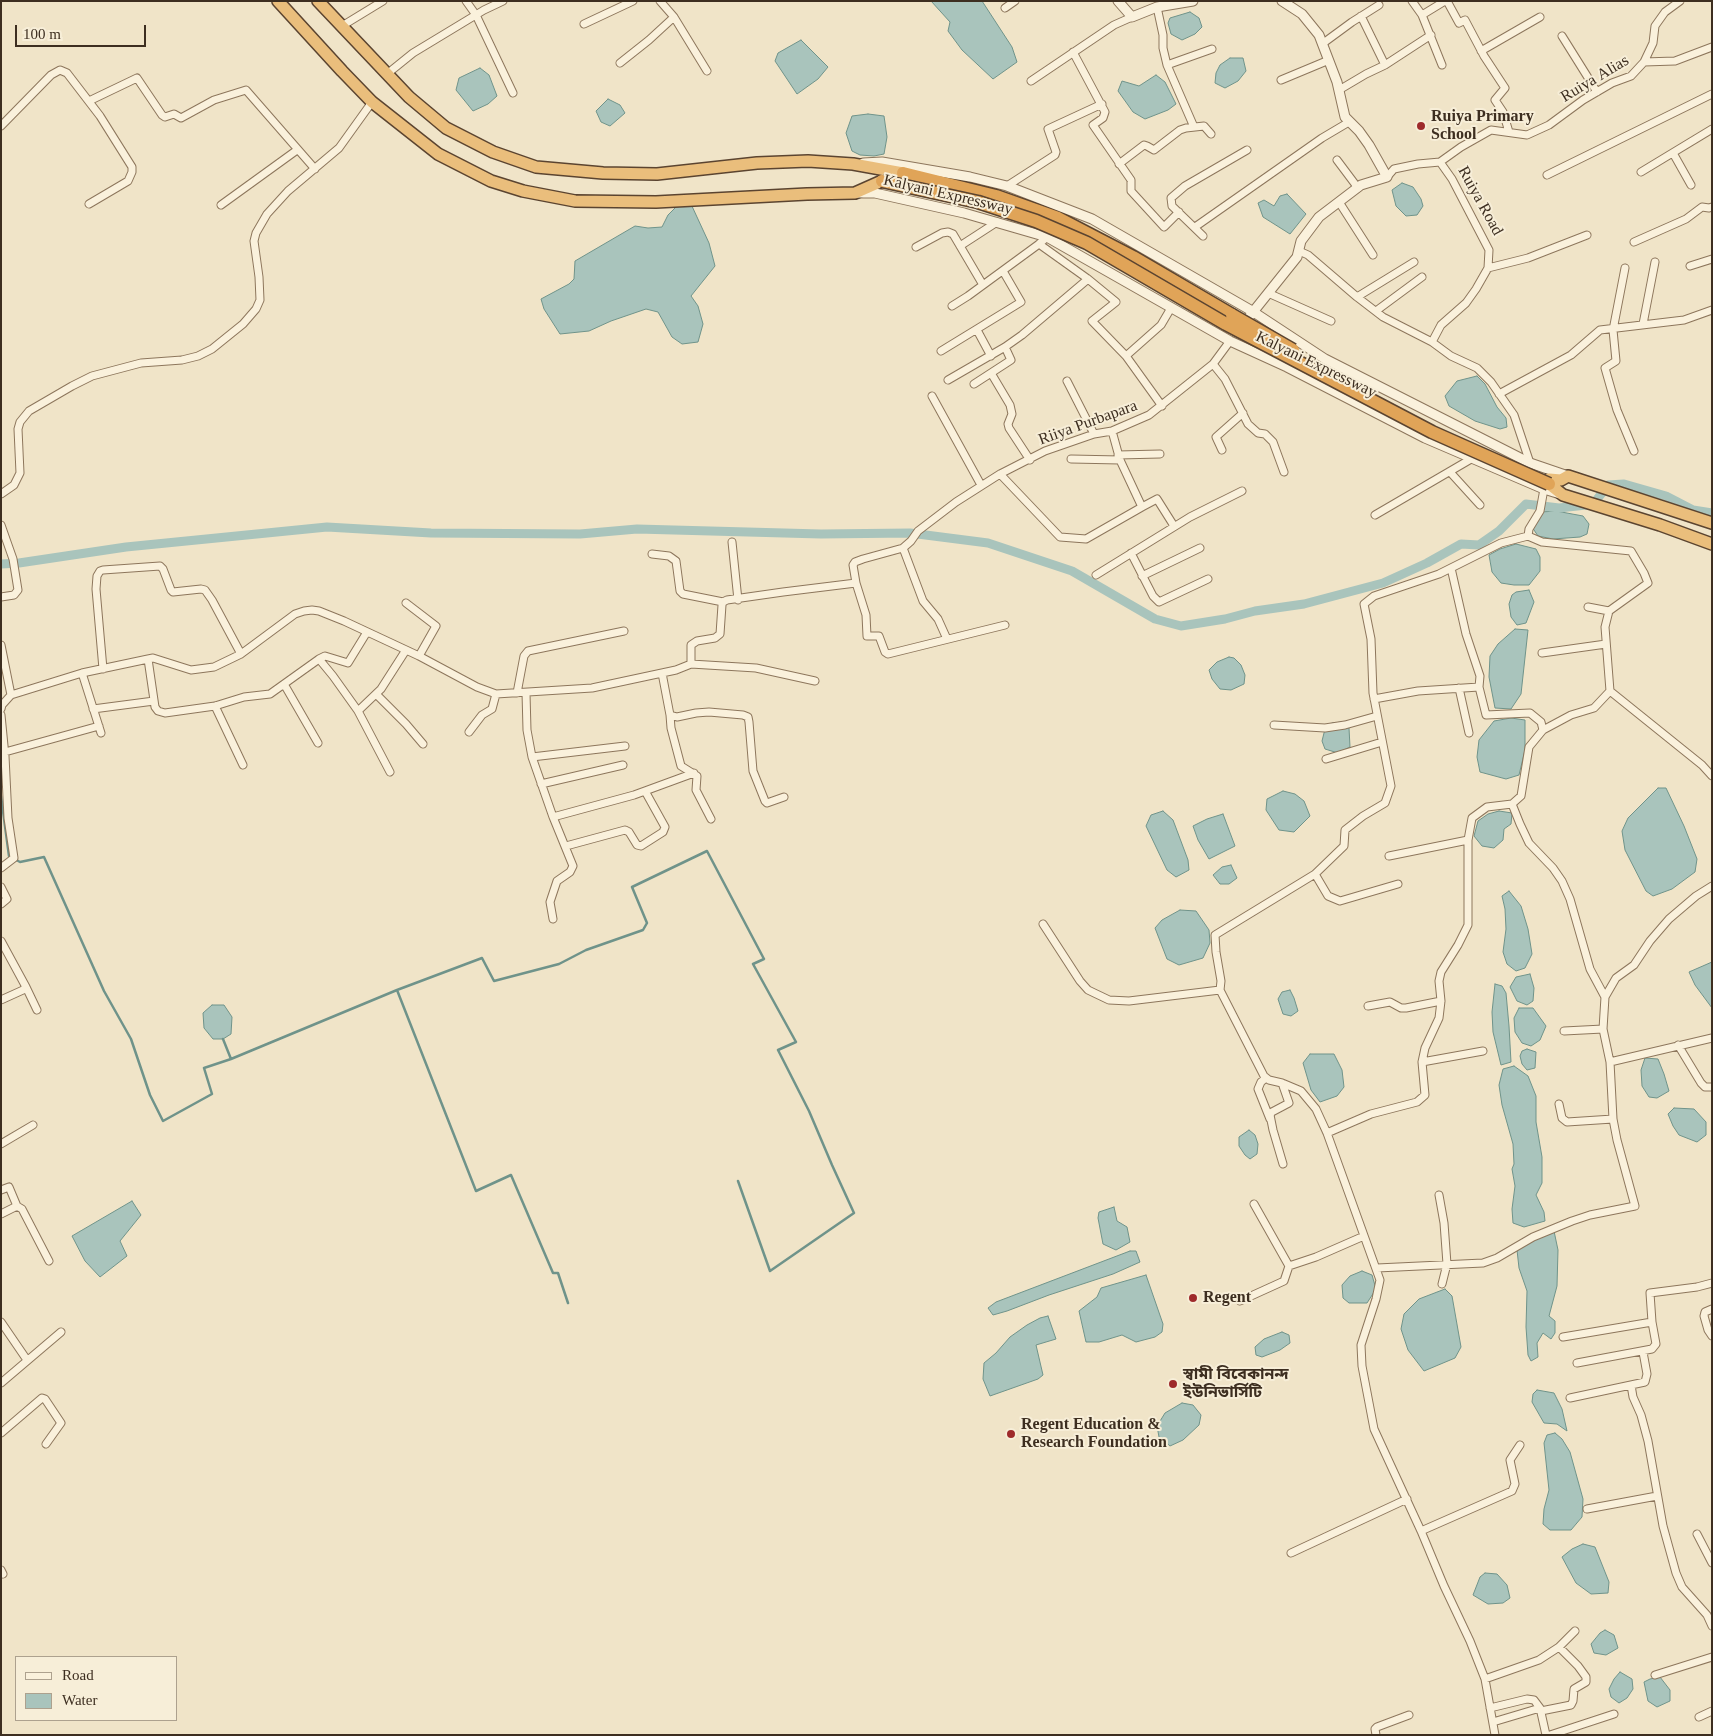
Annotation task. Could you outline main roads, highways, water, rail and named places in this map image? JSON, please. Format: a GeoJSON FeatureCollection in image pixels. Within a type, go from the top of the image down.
{"type":"FeatureCollection","features":[{"type":"Feature","properties":{"kind":"highway","name":"Kalyani Expressway"},"geometry":{"type":"LineString","coordinates":[[278,1],[372,102],[438,154],[491,181],[523,191],[574,201],[656,202],[807,194],[855,194],[882,181],[978,202],[1036,221],[1087,243],[1226,324],[1432,432],[1547,484],[1568,476],[1712,523]]}},
{"type":"Feature","properties":{"kind":"highway","name":"Kalyani Expressway"},"geometry":{"type":"LineString","coordinates":[[318,1],[409,97],[446,128],[493,152],[536,167],[603,173],[657,174],[756,163],[808,161],[852,164],[996,196],[1058,218],[1141,261],[1334,374],[1436,429],[1547,484]]}},
{"type":"Feature","properties":{"kind":"highway"},"geometry":{"type":"LineString","coordinates":[[1547,484],[1563,495],[1712,544]]}},
{"type":"Feature","properties":{"kind":"water"},"geometry":{"type":"Polygon","coordinates":[[[931,1],[982,1],[1012,47],[1017,62],[993,79],[962,50],[948,31],[950,22],[931,1]]]}},
{"type":"Feature","properties":{"kind":"water"},"geometry":{"type":"Polygon","coordinates":[[[1190,12],[1199,18],[1202,27],[1195,34],[1182,40],[1171,34],[1168,23],[1170,18],[1190,12]]]}},
{"type":"Feature","properties":{"kind":"water"},"geometry":{"type":"Polygon","coordinates":[[[801,40],[828,67],[818,79],[797,94],[775,61],[778,53],[801,40]]]}},
{"type":"Feature","properties":{"kind":"water"},"geometry":{"type":"Polygon","coordinates":[[[1230,58],[1243,58],[1246,71],[1238,81],[1225,88],[1215,83],[1216,73],[1220,65],[1230,58]]]}},
{"type":"Feature","properties":{"kind":"water"},"geometry":{"type":"Polygon","coordinates":[[[480,68],[489,75],[497,96],[488,104],[473,111],[456,90],[459,78],[480,68]]]}},
{"type":"Feature","properties":{"kind":"water"},"geometry":{"type":"Polygon","coordinates":[[[1156,75],[1165,82],[1176,104],[1168,110],[1145,119],[1133,112],[1118,91],[1122,81],[1139,86],[1156,75]]]}},
{"type":"Feature","properties":{"kind":"water"},"geometry":{"type":"Polygon","coordinates":[[[608,99],[620,105],[625,113],[610,126],[601,122],[596,111],[608,99]]]}},
{"type":"Feature","properties":{"kind":"water"},"geometry":{"type":"Polygon","coordinates":[[[868,114],[884,116],[887,137],[884,154],[874,156],[860,155],[852,151],[846,133],[852,116],[868,114]]]}},
{"type":"Feature","properties":{"kind":"water"},"geometry":{"type":"Polygon","coordinates":[[[1402,183],[1413,187],[1421,199],[1423,206],[1417,215],[1406,216],[1396,206],[1392,190],[1402,183]]]}},
{"type":"Feature","properties":{"kind":"water"},"geometry":{"type":"Polygon","coordinates":[[[1287,194],[1306,214],[1290,234],[1263,217],[1258,203],[1264,200],[1274,206],[1280,196],[1287,194]]]}},
{"type":"Feature","properties":{"kind":"water"},"geometry":{"type":"Polygon","coordinates":[[[691,204],[709,243],[715,266],[691,296],[698,306],[703,324],[698,342],[682,344],[672,337],[658,312],[646,309],[589,331],[560,334],[544,309],[541,299],[569,284],[574,279],[575,261],[635,226],[648,228],[662,227],[668,215],[678,205],[691,204]]]}},
{"type":"Feature","properties":{"kind":"water"},"geometry":{"type":"Polygon","coordinates":[[[1477,376],[1485,384],[1497,407],[1506,418],[1507,427],[1500,429],[1475,421],[1449,406],[1445,396],[1457,381],[1477,376]]]}},
{"type":"Feature","properties":{"kind":"water"},"geometry":{"type":"Polygon","coordinates":[[[1556,511],[1583,516],[1589,524],[1587,534],[1580,537],[1553,539],[1538,536],[1532,527],[1541,512],[1556,511]]]}},
{"type":"Feature","properties":{"kind":"water"},"geometry":{"type":"Polygon","coordinates":[[[1516,544],[1536,549],[1540,557],[1540,571],[1529,585],[1501,583],[1492,572],[1489,555],[1516,544]]]}},
{"type":"Feature","properties":{"kind":"water"},"geometry":{"type":"Polygon","coordinates":[[[1529,590],[1534,602],[1526,623],[1517,625],[1511,617],[1509,604],[1512,595],[1516,592],[1529,590]]]}},
{"type":"Feature","properties":{"kind":"water"},"geometry":{"type":"Polygon","coordinates":[[[1515,629],[1528,630],[1521,694],[1511,709],[1495,708],[1489,677],[1490,656],[1498,644],[1515,629]]]}},
{"type":"Feature","properties":{"kind":"water"},"geometry":{"type":"Polygon","coordinates":[[[1229,657],[1234,658],[1241,665],[1245,675],[1244,684],[1231,690],[1220,689],[1212,679],[1209,670],[1217,662],[1229,657]]]}},
{"type":"Feature","properties":{"kind":"water"},"geometry":{"type":"Polygon","coordinates":[[[1511,718],[1525,720],[1525,750],[1519,775],[1506,779],[1480,772],[1477,757],[1479,740],[1494,721],[1511,718]]]}},
{"type":"Feature","properties":{"kind":"water"},"geometry":{"type":"Polygon","coordinates":[[[1343,722],[1349,728],[1350,747],[1338,753],[1325,749],[1322,741],[1325,729],[1332,723],[1343,722]]]}},
{"type":"Feature","properties":{"kind":"water"},"geometry":{"type":"Polygon","coordinates":[[[1658,788],[1666,788],[1697,859],[1695,872],[1672,889],[1653,896],[1646,891],[1625,850],[1622,831],[1628,818],[1658,788]]]}},
{"type":"Feature","properties":{"kind":"water"},"geometry":{"type":"Polygon","coordinates":[[[1283,791],[1295,794],[1304,801],[1310,816],[1294,832],[1279,830],[1266,810],[1267,799],[1283,791]]]}},
{"type":"Feature","properties":{"kind":"water"},"geometry":{"type":"Polygon","coordinates":[[[1163,811],[1173,820],[1188,860],[1189,870],[1176,877],[1167,870],[1146,826],[1151,815],[1163,811]]]}},
{"type":"Feature","properties":{"kind":"water"},"geometry":{"type":"Polygon","coordinates":[[[1499,811],[1512,813],[1511,824],[1504,829],[1503,840],[1494,848],[1482,846],[1474,836],[1478,821],[1488,814],[1499,811]]]}},
{"type":"Feature","properties":{"kind":"water"},"geometry":{"type":"Polygon","coordinates":[[[1223,814],[1235,846],[1209,859],[1198,840],[1193,826],[1223,814]]]}},
{"type":"Feature","properties":{"kind":"water"},"geometry":{"type":"Polygon","coordinates":[[[1231,865],[1237,878],[1229,884],[1220,884],[1213,875],[1222,867],[1231,865]]]}},
{"type":"Feature","properties":{"kind":"water"},"geometry":{"type":"Polygon","coordinates":[[[1509,891],[1521,906],[1528,929],[1532,954],[1525,968],[1516,971],[1507,964],[1503,952],[1506,929],[1502,896],[1509,891]]]}},
{"type":"Feature","properties":{"kind":"water"},"geometry":{"type":"Polygon","coordinates":[[[1180,910],[1196,911],[1209,930],[1210,943],[1203,958],[1179,965],[1167,959],[1155,928],[1162,920],[1180,910]]]}},
{"type":"Feature","properties":{"kind":"water"},"geometry":{"type":"Polygon","coordinates":[[[1712,962],[1712,1008],[1695,985],[1689,972],[1712,962]]]}},
{"type":"Feature","properties":{"kind":"water"},"geometry":{"type":"Polygon","coordinates":[[[1530,974],[1534,988],[1533,1001],[1527,1005],[1517,1001],[1510,987],[1516,977],[1530,974]]]}},
{"type":"Feature","properties":{"kind":"water"},"geometry":{"type":"Polygon","coordinates":[[[1495,984],[1502,986],[1506,993],[1509,1026],[1511,1062],[1501,1065],[1493,1032],[1492,1012],[1495,984]]]}},
{"type":"Feature","properties":{"kind":"water"},"geometry":{"type":"Polygon","coordinates":[[[1290,990],[1298,1011],[1291,1016],[1283,1014],[1278,999],[1282,992],[1290,990]]]}},
{"type":"Feature","properties":{"kind":"water"},"geometry":{"type":"Polygon","coordinates":[[[212,1005],[224,1005],[232,1017],[231,1034],[223,1039],[213,1039],[204,1028],[203,1013],[212,1005]]]}},
{"type":"Feature","properties":{"kind":"water"},"geometry":{"type":"Polygon","coordinates":[[[1519,1008],[1533,1008],[1546,1026],[1540,1040],[1531,1046],[1522,1043],[1515,1032],[1514,1018],[1519,1008]]]}},
{"type":"Feature","properties":{"kind":"water"},"geometry":{"type":"Polygon","coordinates":[[[1527,1049],[1536,1052],[1535,1068],[1527,1070],[1522,1064],[1520,1056],[1522,1051],[1527,1049]]]}},
{"type":"Feature","properties":{"kind":"water"},"geometry":{"type":"Polygon","coordinates":[[[1310,1054],[1334,1054],[1342,1070],[1344,1087],[1337,1096],[1320,1102],[1311,1090],[1303,1063],[1310,1054]]]}},
{"type":"Feature","properties":{"kind":"water"},"geometry":{"type":"Polygon","coordinates":[[[1645,1058],[1658,1059],[1664,1074],[1669,1091],[1657,1098],[1649,1097],[1642,1086],[1641,1070],[1645,1058]]]}},
{"type":"Feature","properties":{"kind":"water"},"geometry":{"type":"Polygon","coordinates":[[[1514,1066],[1528,1076],[1536,1096],[1536,1122],[1542,1157],[1542,1183],[1536,1195],[1544,1212],[1545,1221],[1524,1227],[1513,1223],[1512,1209],[1515,1186],[1512,1169],[1514,1164],[1513,1144],[1502,1105],[1499,1085],[1503,1069],[1514,1066]]]}},
{"type":"Feature","properties":{"kind":"water"},"geometry":{"type":"Polygon","coordinates":[[[1674,1108],[1694,1109],[1706,1122],[1706,1135],[1697,1142],[1679,1135],[1668,1114],[1674,1108]]]}},
{"type":"Feature","properties":{"kind":"water"},"geometry":{"type":"Polygon","coordinates":[[[1249,1130],[1255,1135],[1258,1144],[1257,1154],[1250,1159],[1239,1146],[1239,1137],[1249,1130]]]}},
{"type":"Feature","properties":{"kind":"water"},"geometry":{"type":"Polygon","coordinates":[[[132,1201],[141,1215],[120,1241],[127,1256],[100,1277],[85,1261],[72,1236],[132,1201]]]}},
{"type":"Feature","properties":{"kind":"water"},"geometry":{"type":"Polygon","coordinates":[[[1114,1207],[1117,1221],[1127,1227],[1130,1242],[1116,1250],[1103,1244],[1098,1218],[1099,1212],[1114,1207]]]}},
{"type":"Feature","properties":{"kind":"water"},"geometry":{"type":"Polygon","coordinates":[[[1554,1231],[1558,1250],[1557,1286],[1549,1316],[1555,1321],[1555,1333],[1551,1339],[1543,1333],[1537,1343],[1538,1357],[1531,1361],[1528,1355],[1526,1327],[1527,1291],[1519,1268],[1517,1250],[1528,1240],[1554,1231]]]}},
{"type":"Feature","properties":{"kind":"water"},"geometry":{"type":"Polygon","coordinates":[[[1130,1251],[1136,1251],[1140,1262],[1113,1274],[993,1315],[988,1308],[996,1302],[1130,1251]]]}},
{"type":"Feature","properties":{"kind":"water"},"geometry":{"type":"Polygon","coordinates":[[[1362,1271],[1372,1275],[1376,1289],[1367,1303],[1349,1303],[1343,1298],[1342,1285],[1350,1276],[1362,1271]]]}},
{"type":"Feature","properties":{"kind":"water"},"geometry":{"type":"Polygon","coordinates":[[[1146,1275],[1163,1324],[1162,1332],[1155,1337],[1136,1342],[1122,1335],[1099,1342],[1086,1342],[1079,1311],[1097,1297],[1101,1288],[1146,1275]]]}},
{"type":"Feature","properties":{"kind":"water"},"geometry":{"type":"Polygon","coordinates":[[[1445,1289],[1452,1296],[1461,1347],[1455,1358],[1424,1371],[1408,1350],[1401,1329],[1404,1314],[1419,1299],[1445,1289]]]}},
{"type":"Feature","properties":{"kind":"water"},"geometry":{"type":"Polygon","coordinates":[[[1048,1316],[1056,1339],[1036,1345],[1043,1375],[1038,1379],[990,1396],[983,1379],[984,1363],[1010,1337],[1027,1325],[1048,1316]]]}},
{"type":"Feature","properties":{"kind":"water"},"geometry":{"type":"Polygon","coordinates":[[[1282,1332],[1289,1335],[1290,1343],[1280,1350],[1262,1357],[1256,1355],[1255,1347],[1264,1339],[1282,1332]]]}},
{"type":"Feature","properties":{"kind":"water"},"geometry":{"type":"Polygon","coordinates":[[[1537,1390],[1554,1393],[1562,1409],[1567,1431],[1557,1424],[1544,1423],[1532,1402],[1533,1394],[1537,1390]]]}},
{"type":"Feature","properties":{"kind":"water"},"geometry":{"type":"Polygon","coordinates":[[[1182,1403],[1193,1405],[1201,1415],[1199,1425],[1183,1440],[1170,1446],[1159,1437],[1157,1426],[1165,1413],[1182,1403]]]}},
{"type":"Feature","properties":{"kind":"water"},"geometry":{"type":"Polygon","coordinates":[[[1555,1433],[1562,1439],[1570,1452],[1583,1499],[1582,1517],[1571,1530],[1550,1530],[1543,1524],[1544,1509],[1549,1490],[1544,1443],[1547,1435],[1555,1433]]]}},
{"type":"Feature","properties":{"kind":"water"},"geometry":{"type":"Polygon","coordinates":[[[1583,1544],[1595,1547],[1609,1582],[1608,1593],[1591,1594],[1576,1583],[1562,1557],[1572,1549],[1583,1544]]]}},
{"type":"Feature","properties":{"kind":"water"},"geometry":{"type":"Polygon","coordinates":[[[1485,1573],[1497,1574],[1507,1585],[1510,1598],[1503,1603],[1488,1604],[1473,1595],[1480,1577],[1485,1573]]]}},
{"type":"Feature","properties":{"kind":"water"},"geometry":{"type":"Polygon","coordinates":[[[1605,1630],[1614,1635],[1618,1648],[1606,1655],[1594,1653],[1591,1644],[1605,1630]]]}},
{"type":"Feature","properties":{"kind":"water"},"geometry":{"type":"Polygon","coordinates":[[[1620,1672],[1632,1679],[1633,1689],[1627,1698],[1619,1703],[1611,1697],[1609,1689],[1620,1672]]]}},
{"type":"Feature","properties":{"kind":"water"},"geometry":{"type":"Polygon","coordinates":[[[1660,1677],[1670,1690],[1670,1701],[1657,1707],[1648,1701],[1644,1682],[1660,1677]]]}},
{"type":"Feature","properties":{"kind":"waterway"},"geometry":{"type":"LineString","coordinates":[[1,564],[126,547],[327,527],[431,533],[580,534],[637,529],[821,534],[910,533],[988,543],[1072,571],[1155,619],[1181,626],[1225,619],[1255,611],[1304,604],[1383,583],[1427,563],[1461,544],[1479,545],[1499,531],[1526,504],[1559,508],[1586,505],[1595,502],[1608,485],[1624,484],[1666,496],[1693,510],[1712,513]]}},
{"type":"Feature","properties":{"kind":"waterway"},"geometry":{"type":"LineString","coordinates":[[1,796],[9,856],[20,862],[44,857],[104,991],[131,1039],[150,1095],[163,1121],[212,1094],[204,1068],[231,1059],[397,990],[482,958],[494,981],[559,964],[586,950],[643,930],[647,923],[632,887],[707,851],[764,959],[753,964],[796,1042],[778,1050],[809,1111],[854,1213],[770,1271],[738,1181]]}},
{"type":"Feature","properties":{"kind":"waterway"},"geometry":{"type":"LineString","coordinates":[[397,990],[476,1191],[511,1175],[553,1273],[558,1273],[568,1303]]}},
{"type":"Feature","properties":{"kind":"waterway"},"geometry":{"type":"LineString","coordinates":[[223,1039],[231,1059]]}},
{"type":"Feature","properties":{"kind":"place","name":"Ruiya Primary School"},"geometry":{"type":"Point","coordinates":[1421,126]}},
{"type":"Feature","properties":{"kind":"place","name":"Regent"},"geometry":{"type":"Point","coordinates":[1193,1298]}},
{"type":"Feature","properties":{"kind":"place","name":"স্বামী বিবেকানন্দ ইউনিভার্সিটি"},"geometry":{"type":"Point","coordinates":[1173,1384]}},
{"type":"Feature","properties":{"kind":"place","name":"Regent Education & Research Foundation"},"geometry":{"type":"Point","coordinates":[1011,1434]}}]}
